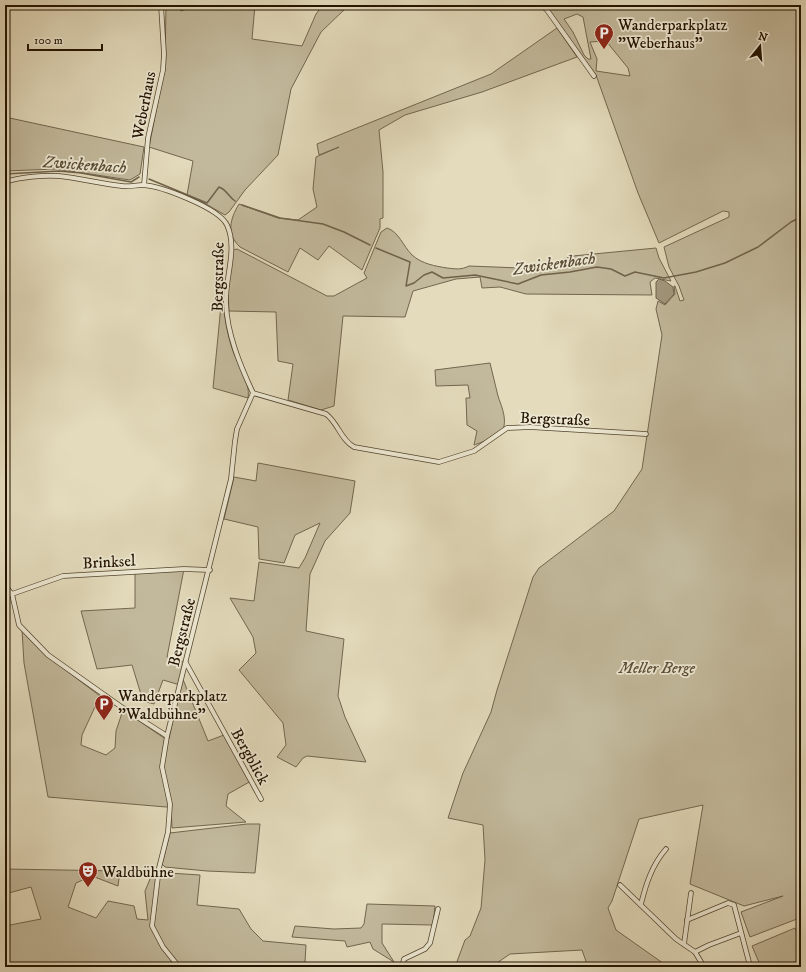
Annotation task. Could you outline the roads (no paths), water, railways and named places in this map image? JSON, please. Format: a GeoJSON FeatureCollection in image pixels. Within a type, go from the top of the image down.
{"type":"FeatureCollection","features":[{"type":"Feature","properties":{"kind":"street","name":"Weberhaus"},"geometry":{"type":"LineString","coordinates":[[144,185],[148,138],[163,70],[164,54],[161,5]]}},
{"type":"Feature","properties":{"kind":"street"},"geometry":{"type":"LineString","coordinates":[[542,5],[594,76]]}},
{"type":"Feature","properties":{"kind":"street","name":"Bergstraße"},"geometry":{"type":"LineString","coordinates":[[5,182],[19,178],[58,176],[122,186],[144,185],[168,190],[203,205],[224,220],[227,225],[232,245],[226,291],[226,309],[233,343],[253,393],[237,429],[231,479],[210,570],[167,736],[162,767],[170,804],[168,832],[160,868],[152,926],[163,947],[179,967]]}},
{"type":"Feature","properties":{"kind":"street","name":"Bergstraße"},"geometry":{"type":"LineString","coordinates":[[253,393],[326,414],[335,423],[348,444],[354,447],[439,462],[474,451],[508,428],[530,427],[646,434]]}},
{"type":"Feature","properties":{"kind":"street","name":"Brinksel"},"geometry":{"type":"LineString","coordinates":[[12,594],[63,576],[184,569],[210,570]]}},
{"type":"Feature","properties":{"kind":"street"},"geometry":{"type":"LineString","coordinates":[[5,586],[12,594],[19,625],[48,654],[120,706],[167,736]]}},
{"type":"Feature","properties":{"kind":"street","name":"Bergblick"},"geometry":{"type":"LineString","coordinates":[[185,662],[261,799]]}},
{"type":"Feature","properties":{"kind":"street"},"geometry":{"type":"LineString","coordinates":[[640,904],[646,885],[658,858],[666,849]]}},
{"type":"Feature","properties":{"kind":"street"},"geometry":{"type":"LineString","coordinates":[[620,885],[676,940],[695,952],[704,967]]}},
{"type":"Feature","properties":{"kind":"street"},"geometry":{"type":"LineString","coordinates":[[684,944],[691,893]]}},
{"type":"Feature","properties":{"kind":"street"},"geometry":{"type":"LineString","coordinates":[[687,920],[728,903],[734,906],[750,966],[747,967]]}},
{"type":"Feature","properties":{"kind":"street"},"geometry":{"type":"LineString","coordinates":[[402,967],[404,959],[425,949],[430,943],[438,909]]}},
{"type":"Feature","properties":{"kind":"street"},"geometry":{"type":"LineString","coordinates":[[695,952],[708,945],[741,933]]}},
{"type":"Feature","properties":{"kind":"waterway","name":"Zwickenbach"},"geometry":{"type":"LineString","coordinates":[[5,174],[59,171],[81,173],[131,182],[139,177]]}},
{"type":"Feature","properties":{"kind":"waterway","name":"Zwickenbach"},"geometry":{"type":"LineString","coordinates":[[149,179],[207,203],[219,187],[224,189],[235,201]]}},
{"type":"Feature","properties":{"kind":"waterway","name":"Zwickenbach"},"geometry":{"type":"LineString","coordinates":[[242,205],[280,218],[323,224],[344,232],[370,245]]}},
{"type":"Feature","properties":{"kind":"waterway","name":"Zwickenbach"},"geometry":{"type":"LineString","coordinates":[[376,248],[410,262],[406,286],[432,272],[443,278],[475,275],[518,284],[541,275],[597,267],[611,269],[625,276],[635,272],[664,278],[696,272],[725,263],[758,247],[791,222],[801,217]]}},
{"type":"Feature","properties":{"kind":"place","name":"Wanderparkplatz \"Weberhaus\""},"geometry":{"type":"Point","coordinates":[604,50]}},
{"type":"Feature","properties":{"kind":"place","name":"Wanderparkplatz \"Waldbühne\""},"geometry":{"type":"Point","coordinates":[104,721]}},
{"type":"Feature","properties":{"kind":"place","name":"Waldbühne"},"geometry":{"type":"Point","coordinates":[88,888]}},
{"type":"Feature","properties":{"kind":"park label","name":"Meller Berge"},"geometry":{"type":"Point","coordinates":[657,667]}}]}
